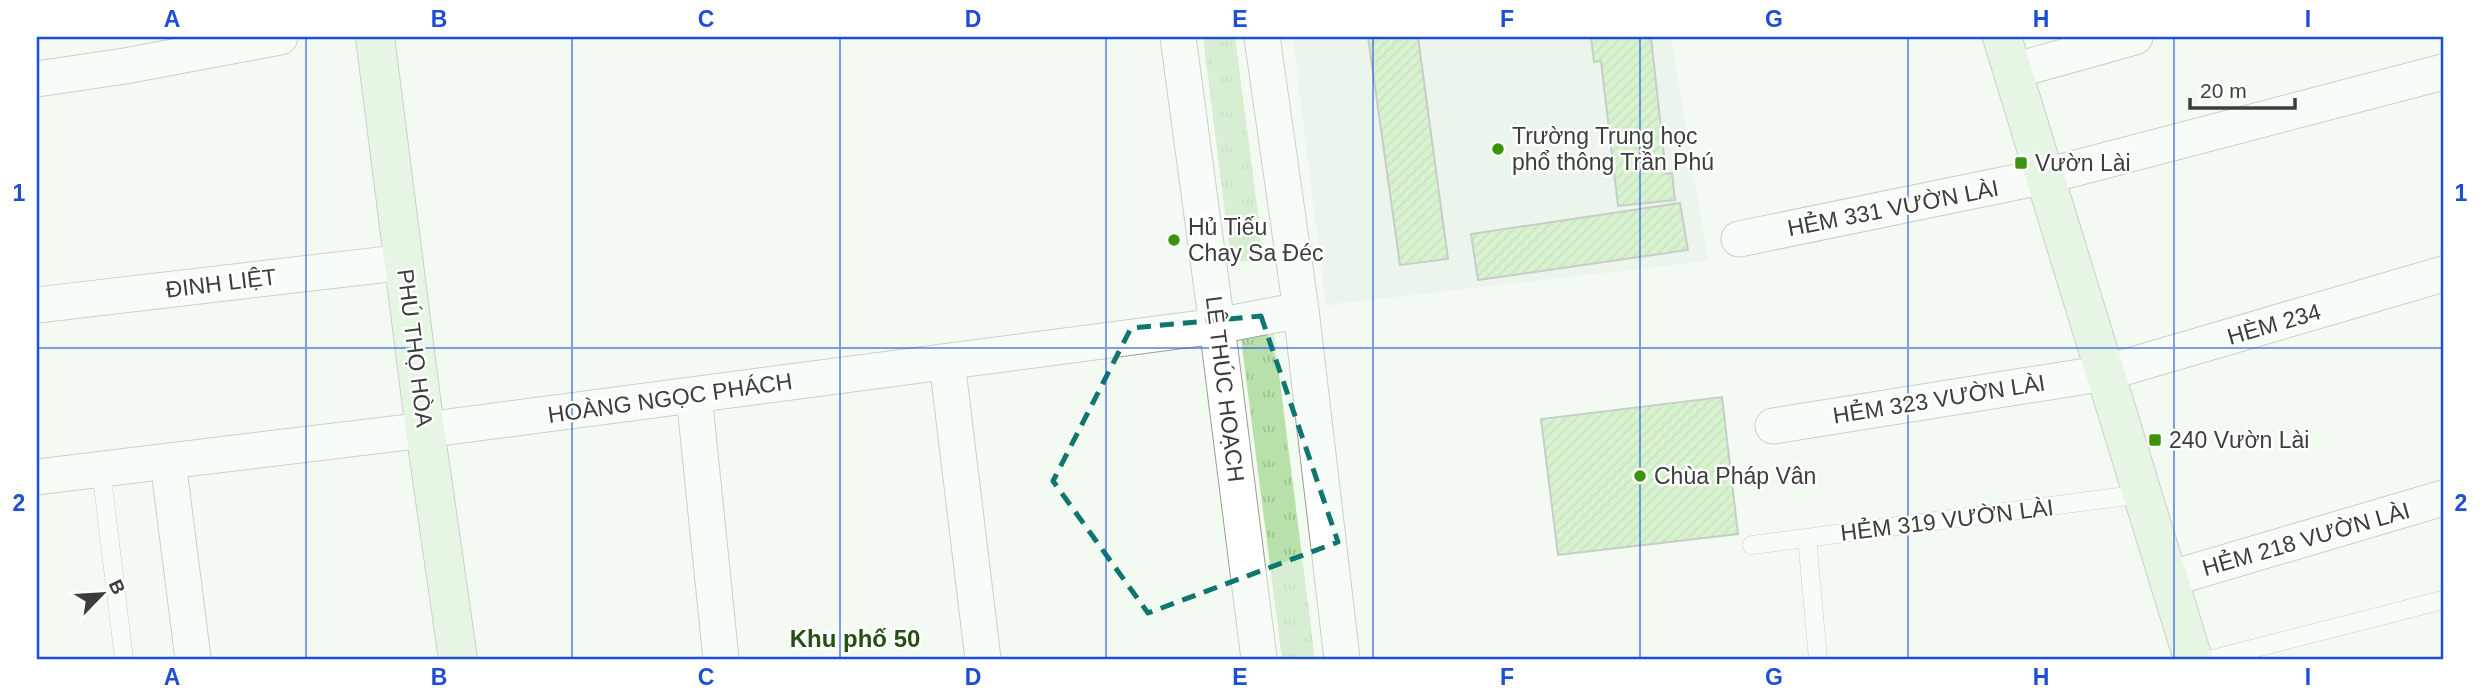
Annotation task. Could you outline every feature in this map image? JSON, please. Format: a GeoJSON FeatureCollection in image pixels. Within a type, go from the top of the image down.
{"type":"FeatureCollection","features":[{"type":"Feature","properties":{"kind":"street"},"geometry":{"type":"LineString","coordinates":[[37,79],[123,51],[280,37]]}},
{"type":"Feature","properties":{"kind":"street","name":"PHÚ THỌ HÒA"},"geometry":{"type":"LineString","coordinates":[[375,37],[425,430],[458,659]]}},
{"type":"Feature","properties":{"kind":"street","name":"LÊ THÚC HOẠCH"},"geometry":{"type":"LineString","coordinates":[[1178,37],[1259,659]]}},
{"type":"Feature","properties":{"kind":"street"},"geometry":{"type":"LineString","coordinates":[[1262,37],[1301,310],[1342,659]]}},
{"type":"Feature","properties":{"kind":"street"},"geometry":{"type":"LineString","coordinates":[[2135,37],[2007,54],[2193,659]]}},
{"type":"Feature","properties":{"kind":"street","name":"HẺM 331 VƯỜN LÀI"},"geometry":{"type":"LineString","coordinates":[[1739,239],[2046,177],[2443,72]]}},
{"type":"Feature","properties":{"kind":"street","name":"ĐINH LIỆT"},"geometry":{"type":"LineString","coordinates":[[37,305],[405,262]]}},
{"type":"Feature","properties":{"kind":"street","name":"HÈM 234"},"geometry":{"type":"LineString","coordinates":[[2105,373],[2443,274]]}},
{"type":"Feature","properties":{"kind":"street","name":"HOÀNG NGỌC PHÁCH"},"geometry":{"type":"LineString","coordinates":[[37,477],[947,362],[1217,326],[1301,310]]}},
{"type":"Feature","properties":{"kind":"street"},"geometry":{"type":"LineString","coordinates":[[947,362],[983,659]]}},
{"type":"Feature","properties":{"kind":"street","name":"HẺM 323 VƯỜN LÀI"},"geometry":{"type":"LineString","coordinates":[[1773,426],[2105,373]]}},
{"type":"Feature","properties":{"kind":"street"},"geometry":{"type":"LineString","coordinates":[[694,395],[722,659]]}},
{"type":"Feature","properties":{"kind":"street"},"geometry":{"type":"LineString","coordinates":[[168,461],[193,659]]}},
{"type":"Feature","properties":{"kind":"street","name":"HẺM 218 VƯỜN LÀI"},"geometry":{"type":"LineString","coordinates":[[2169,579],[2443,498]]}},
{"type":"Feature","properties":{"kind":"lane"},"geometry":{"type":"LineString","coordinates":[[101,469],[124,659]]}},
{"type":"Feature","properties":{"kind":"lane","name":"HẺM 319 VƯỜN LÀI"},"geometry":{"type":"LineString","coordinates":[[1752,545],[2142,494]]}},
{"type":"Feature","properties":{"kind":"lane"},"geometry":{"type":"LineString","coordinates":[[1807,538],[1818,659]]}},
{"type":"Feature","properties":{"kind":"lane"},"geometry":{"type":"LineString","coordinates":[[2213,659],[2443,600]]}},
{"type":"Feature","properties":{"kind":"highlighted area"},"geometry":{"type":"Polygon","coordinates":[[[1261,316],[1338,542],[1148,613],[1053,481],[1131,328],[1261,316]]]}},
{"type":"Feature","properties":{"kind":"shaded area","name":"Trường Trung học phổ thông Trần Phú"},"geometry":{"type":"Polygon","coordinates":[[[1293,37],[1671,37],[1708,261],[1326,305],[1293,37]]]}},
{"type":"Feature","properties":{"kind":"green space"},"geometry":{"type":"Polygon","coordinates":[[[1203,37],[1235,37],[1264,260],[1231,262],[1203,37]]]}},
{"type":"Feature","properties":{"kind":"green space"},"geometry":{"type":"Polygon","coordinates":[[[1274,334],[1315,659],[1282,659],[1241,339],[1274,334]]]}},
{"type":"Feature","properties":{"kind":"building"},"geometry":{"type":"Polygon","coordinates":[[[1368,37],[1418,37],[1448,259],[1400,265],[1368,37]]]}},
{"type":"Feature","properties":{"kind":"building"},"geometry":{"type":"Polygon","coordinates":[[[1591,37],[1651,37],[1666,174],[1672,173],[1675,200],[1618,206],[1601,61],[1594,62],[1591,37]]]}},
{"type":"Feature","properties":{"kind":"building"},"geometry":{"type":"Polygon","coordinates":[[[1680,203],[1688,250],[1478,280],[1471,234],[1680,203]]]}},
{"type":"Feature","properties":{"kind":"building","name":"Chùa Pháp Vân"},"geometry":{"type":"Polygon","coordinates":[[[1722,397],[1738,534],[1558,555],[1541,419],[1722,397]]]}},
{"type":"Feature","properties":{"kind":"place","name":"Trường Trung học phổ thông Trần Phú"},"geometry":{"type":"Point","coordinates":[1498,149]}},
{"type":"Feature","properties":{"kind":"place","name":"Vườn Lài"},"geometry":{"type":"Point","coordinates":[2021,163]}},
{"type":"Feature","properties":{"kind":"place","name":"Hủ Tiếu Chay Sa Đéc"},"geometry":{"type":"Point","coordinates":[1174,240]}},
{"type":"Feature","properties":{"kind":"place","name":"240 Vườn Lài"},"geometry":{"type":"Point","coordinates":[2155,440]}},
{"type":"Feature","properties":{"kind":"place","name":"Chùa Pháp Vân"},"geometry":{"type":"Point","coordinates":[1640,476]}},
{"type":"Feature","properties":{"kind":"district","name":"Khu phố 50"},"geometry":{"type":"Point","coordinates":[855,638]}}]}
